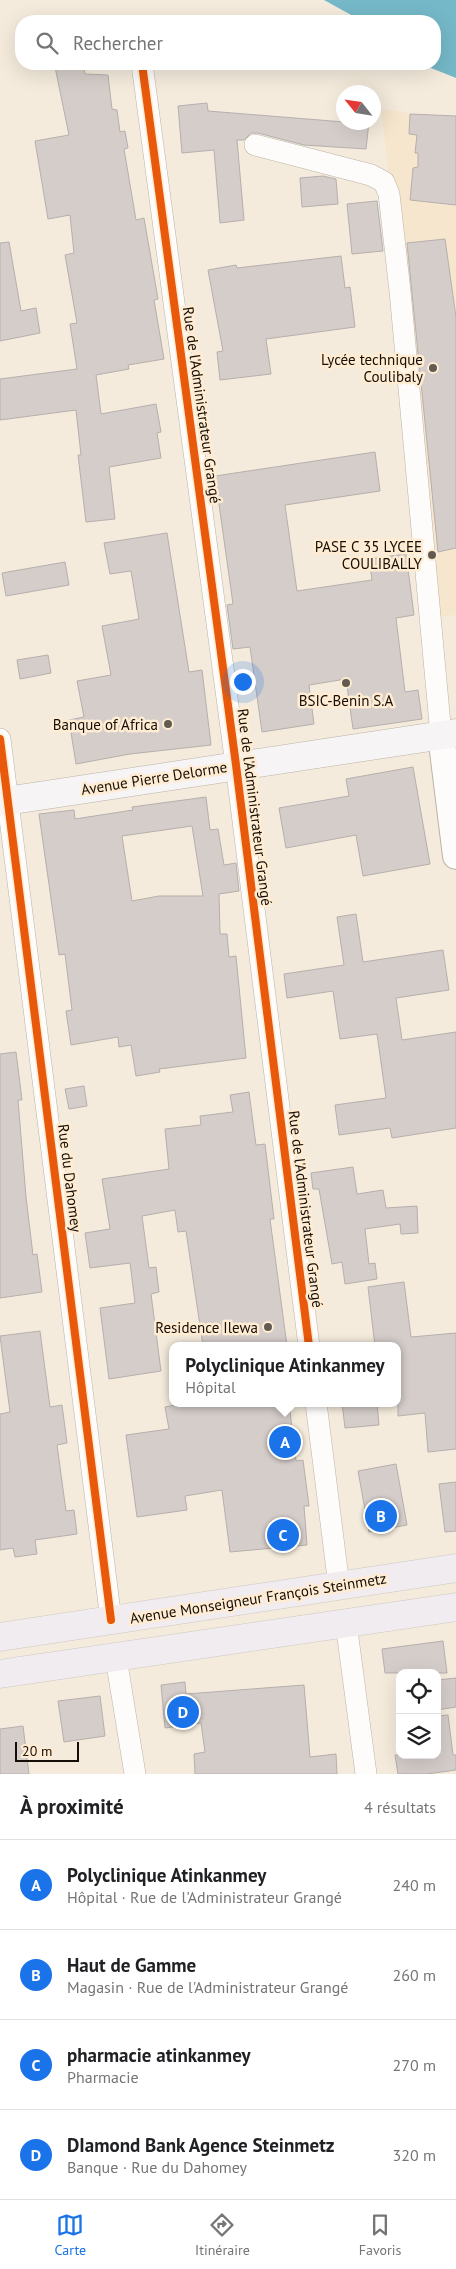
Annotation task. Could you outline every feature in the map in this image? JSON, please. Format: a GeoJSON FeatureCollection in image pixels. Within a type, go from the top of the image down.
{"type":"FeatureCollection","features":[{"type":"Feature","properties":{"kind":"main road","name":"Avenue Pierre Delorme"},"geometry":{"type":"LineString","coordinates":[[5,801],[448,734]]}},
{"type":"Feature","properties":{"kind":"main road","name":"Avenue Monseigneur François Steinmetz"},"geometry":{"type":"LineString","coordinates":[[0,1637],[456,1568]]}},
{"type":"Feature","properties":{"kind":"main road"},"geometry":{"type":"LineString","coordinates":[[0,1674],[456,1607]]}},
{"type":"Feature","properties":{"kind":"street","name":"Rue de l'Administrateur Grangé"},"geometry":{"type":"LineString","coordinates":[[143,70],[236,765],[308,1342]]}},
{"type":"Feature","properties":{"kind":"street"},"geometry":{"type":"LineString","coordinates":[[255,145],[371,175],[384,182],[389,194],[448,734],[456,856]]}},
{"type":"Feature","properties":{"kind":"street","name":"Rue du Dahomey"},"geometry":{"type":"LineString","coordinates":[[0,739],[5,801],[110,1620]]}},
{"type":"Feature","properties":{"kind":"street"},"geometry":{"type":"LineString","coordinates":[[317,1407],[339,1586]]}},
{"type":"Feature","properties":{"kind":"street"},"geometry":{"type":"LineString","coordinates":[[346,1623],[366,1774]]}},
{"type":"Feature","properties":{"kind":"street"},"geometry":{"type":"LineString","coordinates":[[116,1658],[135,1774]]}},
{"type":"Feature","properties":{"kind":"shaded area","name":"Lycée technique Coulibaly"},"geometry":{"type":"Polygon","coordinates":[[[381,109],[456,120],[456,615],[439,617],[381,109]]]}},
{"type":"Feature","properties":{"kind":"water"},"geometry":{"type":"Polygon","coordinates":[[[324,0],[456,0],[456,78],[436,70],[441,70],[441,15],[351,15],[324,0]]]}},
{"type":"Feature","properties":{"kind":"building"},"geometry":{"type":"Polygon","coordinates":[[[56,70],[84,70],[85,74],[108,75],[112,109],[117,110],[120,132],[125,131],[128,148],[124,149],[136,220],[144,218],[158,299],[154,300],[164,359],[128,365],[129,369],[96,375],[101,414],[156,404],[161,432],[157,433],[161,458],[109,467],[115,519],[86,522],[78,455],[81,455],[76,410],[0,420],[0,379],[77,369],[70,324],[77,323],[65,255],[74,253],[70,215],[48,219],[35,141],[69,135],[56,70]]]}},
{"type":"Feature","properties":{"kind":"building"},"geometry":{"type":"Polygon","coordinates":[[[207,103],[208,111],[336,121],[336,130],[368,130],[366,149],[304,145],[258,133],[251,133],[244,140],[237,140],[244,220],[220,223],[214,150],[182,153],[178,106],[207,103]]]}},
{"type":"Feature","properties":{"kind":"building"},"geometry":{"type":"Polygon","coordinates":[[[410,114],[456,116],[456,205],[410,200],[413,168],[418,167],[418,153],[415,153],[417,135],[409,134],[410,114]]]}},
{"type":"Feature","properties":{"kind":"building"},"geometry":{"type":"Polygon","coordinates":[[[323,176],[336,179],[338,204],[302,207],[300,178],[323,176]]]}},
{"type":"Feature","properties":{"kind":"building"},"geometry":{"type":"Polygon","coordinates":[[[377,201],[383,251],[352,254],[347,204],[377,201]]]}},
{"type":"Feature","properties":{"kind":"building"},"geometry":{"type":"Polygon","coordinates":[[[445,239],[456,317],[456,548],[438,552],[407,243],[445,239]]]}},
{"type":"Feature","properties":{"kind":"building"},"geometry":{"type":"Polygon","coordinates":[[[9,242],[21,311],[36,308],[40,333],[0,341],[0,243],[9,242]]]}},
{"type":"Feature","properties":{"kind":"building"},"geometry":{"type":"Polygon","coordinates":[[[341,256],[345,288],[350,287],[355,327],[266,339],[271,374],[220,380],[217,352],[223,351],[208,270],[236,265],[237,268],[341,256]]]}},
{"type":"Feature","properties":{"kind":"building"},"geometry":{"type":"Polygon","coordinates":[[[375,452],[380,491],[285,505],[297,591],[372,580],[369,559],[406,554],[414,615],[396,618],[405,692],[418,690],[422,719],[353,729],[346,679],[309,685],[314,724],[262,732],[250,647],[233,649],[227,605],[233,604],[215,476],[375,452]]]}},
{"type":"Feature","properties":{"kind":"building"},"geometry":{"type":"Polygon","coordinates":[[[167,533],[189,672],[202,670],[211,745],[130,754],[76,764],[69,720],[84,717],[77,681],[111,675],[102,626],[139,619],[131,571],[110,574],[104,543],[167,533]]]}},
{"type":"Feature","properties":{"kind":"building"},"geometry":{"type":"Polygon","coordinates":[[[65,562],[69,585],[6,596],[2,573],[65,562]]]}},
{"type":"Feature","properties":{"kind":"building"},"geometry":{"type":"Polygon","coordinates":[[[48,655],[51,673],[20,679],[17,660],[48,655]]]}},
{"type":"Feature","properties":{"kind":"building"},"geometry":{"type":"Polygon","coordinates":[[[413,767],[430,864],[363,876],[356,835],[286,848],[279,808],[349,796],[346,779],[413,767]]]}},
{"type":"Feature","properties":{"kind":"building"},"geometry":{"type":"Polygon","coordinates":[[[206,797],[210,830],[218,829],[224,865],[236,863],[239,891],[219,894],[220,934],[227,934],[229,957],[236,956],[246,1058],[159,1069],[160,1072],[136,1076],[131,1045],[119,1047],[118,1037],[71,1045],[66,1011],[72,1010],[65,954],[59,955],[39,814],[74,810],[75,819],[133,810],[132,807],[206,797]],[[192,826],[122,836],[132,901],[159,896],[203,896],[192,826]]]}},
{"type":"Feature","properties":{"kind":"building"},"geometry":{"type":"Polygon","coordinates":[[[356,914],[363,962],[443,950],[449,990],[396,998],[402,1040],[456,1032],[456,1128],[392,1138],[390,1128],[339,1135],[335,1105],[386,1098],[377,1034],[340,1039],[333,991],[287,998],[284,974],[344,965],[337,917],[356,914]]]}},
{"type":"Feature","properties":{"kind":"building"},"geometry":{"type":"Polygon","coordinates":[[[16,1052],[22,1100],[18,1100],[26,1197],[33,1255],[37,1254],[42,1292],[0,1298],[0,1054],[16,1052]]]}},
{"type":"Feature","properties":{"kind":"building"},"geometry":{"type":"Polygon","coordinates":[[[84,1086],[87,1106],[69,1109],[65,1089],[84,1086]]]}},
{"type":"Feature","properties":{"kind":"building"},"geometry":{"type":"Polygon","coordinates":[[[249,1092],[256,1145],[265,1144],[274,1219],[270,1219],[286,1342],[202,1342],[186,1231],[178,1232],[175,1210],[142,1216],[149,1268],[156,1267],[159,1292],[151,1294],[161,1371],[109,1379],[100,1308],[135,1303],[130,1263],[90,1268],[85,1233],[110,1229],[102,1179],[169,1169],[165,1129],[201,1125],[200,1116],[233,1112],[230,1095],[249,1092]]]}},
{"type":"Feature","properties":{"kind":"building"},"geometry":{"type":"Polygon","coordinates":[[[353,1167],[357,1194],[383,1190],[386,1208],[417,1206],[418,1233],[401,1234],[400,1224],[365,1229],[369,1264],[375,1263],[377,1279],[345,1284],[342,1262],[332,1264],[319,1189],[313,1189],[311,1173],[353,1167]]]}},
{"type":"Feature","properties":{"kind":"building"},"geometry":{"type":"Polygon","coordinates":[[[404,1282],[411,1337],[456,1333],[456,1449],[428,1452],[425,1413],[398,1416],[398,1407],[401,1407],[401,1342],[375,1342],[368,1287],[404,1282]]]}},
{"type":"Feature","properties":{"kind":"building"},"geometry":{"type":"Polygon","coordinates":[[[40,1331],[50,1407],[62,1405],[67,1443],[57,1445],[66,1511],[74,1510],[77,1534],[35,1540],[37,1554],[15,1557],[13,1548],[0,1550],[0,1414],[10,1412],[0,1336],[40,1331]]]}},
{"type":"Feature","properties":{"kind":"building"},"geometry":{"type":"Polygon","coordinates":[[[165,1407],[289,1407],[296,1461],[303,1460],[309,1506],[304,1506],[307,1545],[230,1552],[222,1490],[185,1496],[187,1510],[137,1517],[126,1435],[169,1429],[165,1407]]]}},
{"type":"Feature","properties":{"kind":"building"},"geometry":{"type":"Polygon","coordinates":[[[342,1407],[377,1407],[379,1425],[345,1428],[342,1407]]]}},
{"type":"Feature","properties":{"kind":"building"},"geometry":{"type":"Polygon","coordinates":[[[396,1464],[407,1525],[369,1532],[358,1471],[396,1464]]]}},
{"type":"Feature","properties":{"kind":"building"},"geometry":{"type":"Polygon","coordinates":[[[456,1482],[456,1531],[445,1532],[439,1484],[456,1482]]]}},
{"type":"Feature","properties":{"kind":"building"},"geometry":{"type":"Polygon","coordinates":[[[443,1641],[447,1673],[441,1673],[441,1669],[396,1669],[396,1673],[385,1673],[382,1649],[443,1641]]]}},
{"type":"Feature","properties":{"kind":"building"},"geometry":{"type":"Polygon","coordinates":[[[456,1678],[456,1707],[441,1709],[441,1680],[456,1678]]]}},
{"type":"Feature","properties":{"kind":"building"},"geometry":{"type":"Polygon","coordinates":[[[185,1682],[186,1694],[304,1685],[310,1757],[336,1754],[337,1774],[195,1774],[194,1754],[205,1752],[201,1723],[165,1728],[161,1685],[185,1682]]]}},
{"type":"Feature","properties":{"kind":"building"},"geometry":{"type":"Polygon","coordinates":[[[100,1696],[105,1736],[64,1742],[58,1701],[100,1696]]]}},
{"type":"Feature","properties":{"kind":"building"},"geometry":{"type":"Polygon","coordinates":[[[448,1715],[453,1755],[456,1755],[456,1770],[427,1774],[398,1774],[395,1755],[396,1759],[441,1759],[441,1716],[448,1715]]]}},
{"type":"Feature","properties":{"kind":"building"},"geometry":{"type":"Polygon","coordinates":[[[23,1726],[29,1774],[0,1774],[0,1729],[23,1726]]]}},
{"type":"Feature","properties":{"kind":"cycle path"},"geometry":{"type":"LineString","coordinates":[[143,70],[236,765],[308,1342]]}},
{"type":"Feature","properties":{"kind":"cycle path"},"geometry":{"type":"LineString","coordinates":[[0,739],[111,1620]]}},
{"type":"Feature","properties":{"kind":"place","name":"Lycée technique Coulibaly"},"geometry":{"type":"Point","coordinates":[433,368]}},
{"type":"Feature","properties":{"kind":"place","name":"PASE C 35 LYCEE COULIBALLY"},"geometry":{"type":"Point","coordinates":[432,555]}},
{"type":"Feature","properties":{"kind":"place","name":"BSIC-Benin S.A"},"geometry":{"type":"Point","coordinates":[346,683]}},
{"type":"Feature","properties":{"kind":"place","name":"Banque of Africa"},"geometry":{"type":"Point","coordinates":[168,724]}},
{"type":"Feature","properties":{"kind":"place","name":"Residence Ilewa"},"geometry":{"type":"Point","coordinates":[268,1327]}},
{"type":"Feature","properties":{"kind":"place","name":"Polyclinique Atinkanmey"},"geometry":{"type":"Point","coordinates":[285,1442]}},
{"type":"Feature","properties":{"kind":"place","name":"Haut de Gamme"},"geometry":{"type":"Point","coordinates":[381,1516]}},
{"type":"Feature","properties":{"kind":"place","name":"pharmacie atinkanmey"},"geometry":{"type":"Point","coordinates":[283,1535]}},
{"type":"Feature","properties":{"kind":"place","name":"DIamond Bank Agence Steinmetz"},"geometry":{"type":"Point","coordinates":[183,1712]}}]}
